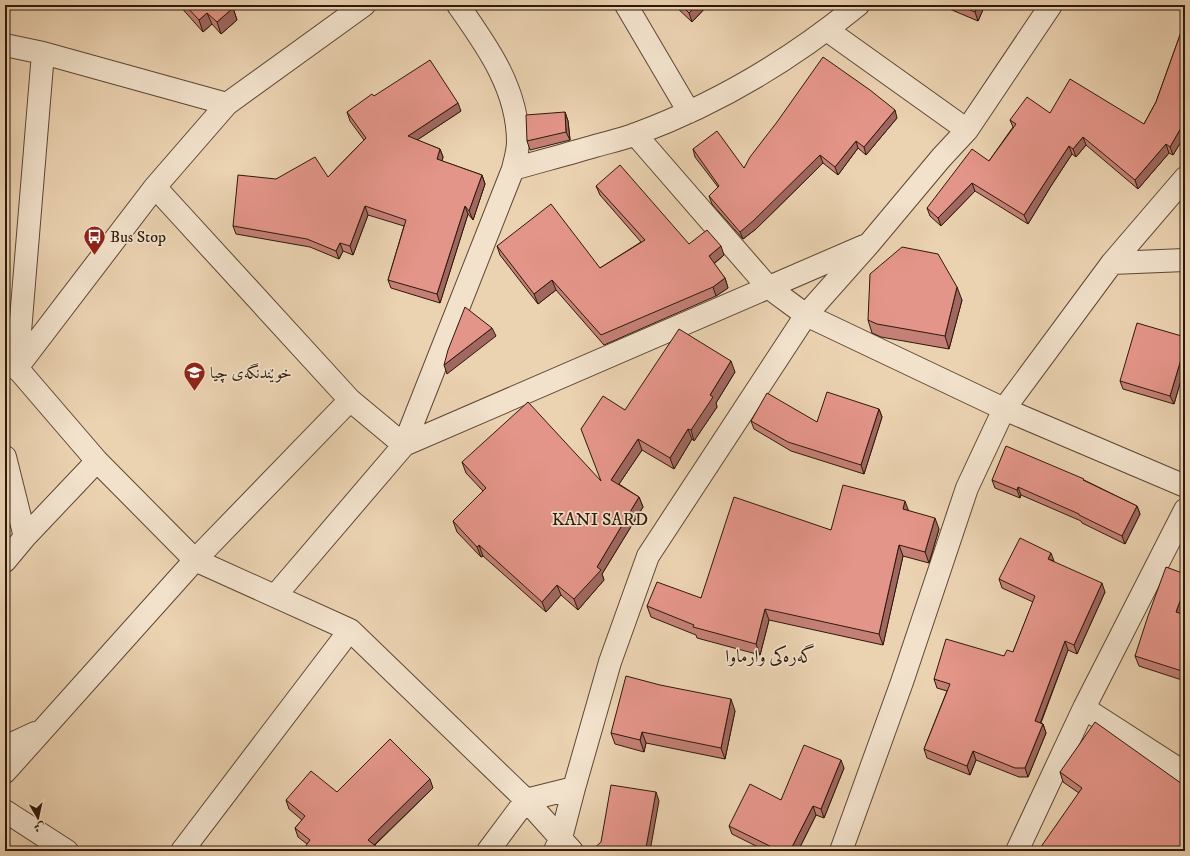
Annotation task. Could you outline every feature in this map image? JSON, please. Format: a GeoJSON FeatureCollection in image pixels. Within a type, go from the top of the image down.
{"type":"FeatureCollection","features":[{"type":"Feature","properties":{"kind":"street"},"geometry":{"type":"LineString","coordinates":[[11,372],[155,188],[227,104],[364,5]]}},
{"type":"Feature","properties":{"kind":"street"},"geometry":{"type":"LineString","coordinates":[[275,596],[404,445],[513,169],[518,144],[517,123],[512,99],[503,75],[486,44],[458,5]]}},
{"type":"Feature","properties":{"kind":"street"},"geometry":{"type":"LineString","coordinates":[[626,5],[689,112]]}},
{"type":"Feature","properties":{"kind":"street"},"geometry":{"type":"LineString","coordinates":[[513,169],[635,134],[689,112],[739,88],[789,58],[858,5]]}},
{"type":"Feature","properties":{"kind":"street"},"geometry":{"type":"LineString","coordinates":[[563,847],[574,788],[610,662],[648,556],[806,315],[869,244],[941,158],[967,130],[1051,5]]}},
{"type":"Feature","properties":{"kind":"street"},"geometry":{"type":"LineString","coordinates":[[827,30],[967,130]]}},
{"type":"Feature","properties":{"kind":"street"},"geometry":{"type":"LineString","coordinates":[[5,45],[43,53],[227,104]]}},
{"type":"Feature","properties":{"kind":"street"},"geometry":{"type":"LineString","coordinates":[[11,372],[43,53]]}},
{"type":"Feature","properties":{"kind":"street"},"geometry":{"type":"LineString","coordinates":[[635,134],[768,287],[806,315],[1004,409],[1185,486]]}},
{"type":"Feature","properties":{"kind":"street"},"geometry":{"type":"LineString","coordinates":[[841,851],[902,682],[967,488],[1004,409],[1112,263],[1185,178]]}},
{"type":"Feature","properties":{"kind":"street"},"geometry":{"type":"LineString","coordinates":[[155,188],[350,400],[404,445]]}},
{"type":"Feature","properties":{"kind":"street"},"geometry":{"type":"LineString","coordinates":[[404,445],[869,244]]}},
{"type":"Feature","properties":{"kind":"street"},"geometry":{"type":"LineString","coordinates":[[1112,263],[1185,260]]}},
{"type":"Feature","properties":{"kind":"street"},"geometry":{"type":"LineString","coordinates":[[11,372],[195,560],[350,630],[526,800],[563,847]]}},
{"type":"Feature","properties":{"kind":"street"},"geometry":{"type":"LineString","coordinates":[[5,772],[195,560],[350,400]]}},
{"type":"Feature","properties":{"kind":"street"},"geometry":{"type":"LineString","coordinates":[[5,457],[25,537]]}},
{"type":"Feature","properties":{"kind":"street"},"geometry":{"type":"LineString","coordinates":[[5,561],[25,537],[97,460]]}},
{"type":"Feature","properties":{"kind":"street"},"geometry":{"type":"LineString","coordinates":[[1017,851],[1084,708],[1185,510]]}},
{"type":"Feature","properties":{"kind":"street"},"geometry":{"type":"LineString","coordinates":[[182,851],[350,630]]}},
{"type":"Feature","properties":{"kind":"street"},"geometry":{"type":"LineString","coordinates":[[1084,708],[1185,773]]}},
{"type":"Feature","properties":{"kind":"street"},"geometry":{"type":"LineString","coordinates":[[5,747],[46,728]]}},
{"type":"Feature","properties":{"kind":"street"},"geometry":{"type":"LineString","coordinates":[[488,851],[526,800],[574,788]]}},
{"type":"Feature","properties":{"kind":"street"},"geometry":{"type":"LineString","coordinates":[[5,811],[67,851]]}},
{"type":"Feature","properties":{"kind":"building"},"geometry":{"type":"Polygon","coordinates":[[[185,5],[230,5],[233,8],[217,22],[207,13],[199,20],[185,5]]]}},
{"type":"Feature","properties":{"kind":"building"},"geometry":{"type":"Polygon","coordinates":[[[681,5],[697,5],[689,13],[681,5]]]}},
{"type":"Feature","properties":{"kind":"building"},"geometry":{"type":"Polygon","coordinates":[[[958,5],[978,5],[975,12],[958,5]]]}},
{"type":"Feature","properties":{"kind":"building"},"geometry":{"type":"Polygon","coordinates":[[[1185,21],[1185,121],[1170,147],[1166,144],[1135,180],[1083,137],[1073,149],[1069,146],[1024,215],[972,183],[938,218],[927,208],[972,149],[989,161],[1016,124],[1010,120],[1027,97],[1050,113],[1070,79],[1144,124],[1156,102],[1185,21]]]}},
{"type":"Feature","properties":{"kind":"building"},"geometry":{"type":"Polygon","coordinates":[[[823,57],[870,90],[895,110],[864,147],[856,141],[835,167],[820,155],[740,232],[709,196],[719,186],[693,149],[717,131],[744,168],[750,157],[823,57]]]}},
{"type":"Feature","properties":{"kind":"building"},"geometry":{"type":"Polygon","coordinates":[[[430,60],[458,103],[408,136],[440,149],[437,159],[482,175],[469,211],[465,206],[437,294],[388,280],[406,220],[365,206],[350,246],[340,243],[336,251],[307,239],[233,226],[238,175],[276,179],[315,157],[328,177],[366,138],[347,112],[372,94],[374,96],[430,60]]]}},
{"type":"Feature","properties":{"kind":"building"},"geometry":{"type":"Polygon","coordinates":[[[565,112],[566,132],[527,141],[526,115],[565,112]]]}},
{"type":"Feature","properties":{"kind":"building"},"geometry":{"type":"Polygon","coordinates":[[[620,165],[689,244],[707,230],[721,246],[709,256],[725,278],[713,287],[601,335],[552,280],[534,294],[497,246],[551,204],[600,268],[645,240],[596,186],[620,165]]]}},
{"type":"Feature","properties":{"kind":"building"},"geometry":{"type":"Polygon","coordinates":[[[902,247],[938,254],[957,287],[945,336],[877,324],[868,320],[870,274],[902,247]]]}},
{"type":"Feature","properties":{"kind":"building"},"geometry":{"type":"Polygon","coordinates":[[[465,307],[492,328],[444,365],[448,350],[465,307]]]}},
{"type":"Feature","properties":{"kind":"building"},"geometry":{"type":"Polygon","coordinates":[[[1137,323],[1185,337],[1185,346],[1170,396],[1120,381],[1137,323]]]}},
{"type":"Feature","properties":{"kind":"building"},"geometry":{"type":"Polygon","coordinates":[[[679,329],[731,361],[710,395],[713,397],[691,430],[688,429],[670,458],[638,439],[611,480],[639,497],[597,567],[601,570],[574,599],[557,585],[542,602],[479,545],[477,547],[453,521],[486,488],[462,462],[528,402],[601,481],[581,429],[603,396],[625,410],[679,329]]]}},
{"type":"Feature","properties":{"kind":"building"},"geometry":{"type":"Polygon","coordinates":[[[827,392],[879,409],[861,465],[788,442],[751,421],[767,393],[817,422],[827,392]]]}},
{"type":"Feature","properties":{"kind":"building"},"geometry":{"type":"Polygon","coordinates":[[[1006,446],[1084,479],[1083,480],[1137,506],[1122,536],[1079,514],[1018,487],[1017,490],[992,480],[1006,446]]]}},
{"type":"Feature","properties":{"kind":"building"},"geometry":{"type":"Polygon","coordinates":[[[843,485],[905,501],[903,509],[935,518],[925,552],[899,545],[879,634],[765,609],[756,644],[693,627],[694,625],[647,606],[657,582],[701,598],[734,497],[831,530],[843,485]]]}},
{"type":"Feature","properties":{"kind":"building"},"geometry":{"type":"Polygon","coordinates":[[[1020,538],[1051,553],[1048,559],[1102,583],[1074,645],[1065,641],[1035,721],[1043,724],[1025,768],[1015,768],[973,751],[967,766],[924,749],[950,684],[934,679],[946,639],[1004,656],[1007,650],[1013,652],[1035,596],[999,579],[1020,538]]]}},
{"type":"Feature","properties":{"kind":"building"},"geometry":{"type":"Polygon","coordinates":[[[1166,567],[1185,574],[1185,588],[1176,612],[1185,615],[1185,672],[1135,656],[1166,567]]]}},
{"type":"Feature","properties":{"kind":"building"},"geometry":{"type":"Polygon","coordinates":[[[626,676],[660,685],[731,699],[721,748],[642,732],[640,740],[611,733],[626,676]]]}},
{"type":"Feature","properties":{"kind":"building"},"geometry":{"type":"Polygon","coordinates":[[[1095,722],[1185,786],[1185,851],[1038,851],[1082,788],[1060,772],[1095,722]]]}},
{"type":"Feature","properties":{"kind":"building"},"geometry":{"type":"Polygon","coordinates":[[[390,739],[430,779],[368,840],[382,851],[302,851],[310,840],[295,828],[305,816],[286,800],[311,771],[337,792],[390,739]]]}},
{"type":"Feature","properties":{"kind":"building"},"geometry":{"type":"Polygon","coordinates":[[[804,745],[841,760],[821,809],[813,806],[790,851],[780,851],[729,826],[750,784],[781,800],[804,745]]]}},
{"type":"Feature","properties":{"kind":"building"},"geometry":{"type":"Polygon","coordinates":[[[611,785],[656,792],[646,848],[643,851],[591,851],[601,842],[611,785]]]}},
{"type":"Feature","properties":{"kind":"place","name":"Bus Stop"},"geometry":{"type":"Point","coordinates":[94,256]}},
{"type":"Feature","properties":{"kind":"place","name":"خوێندنگەی چیا"},"geometry":{"type":"Point","coordinates":[195,392]}},
{"type":"Feature","properties":{"kind":"district","name":"KANI SARD"},"geometry":{"type":"Point","coordinates":[600,520]}},
{"type":"Feature","properties":{"kind":"district","name":"گەرەکی وارماوا"},"geometry":{"type":"Point","coordinates":[770,657]}}]}
